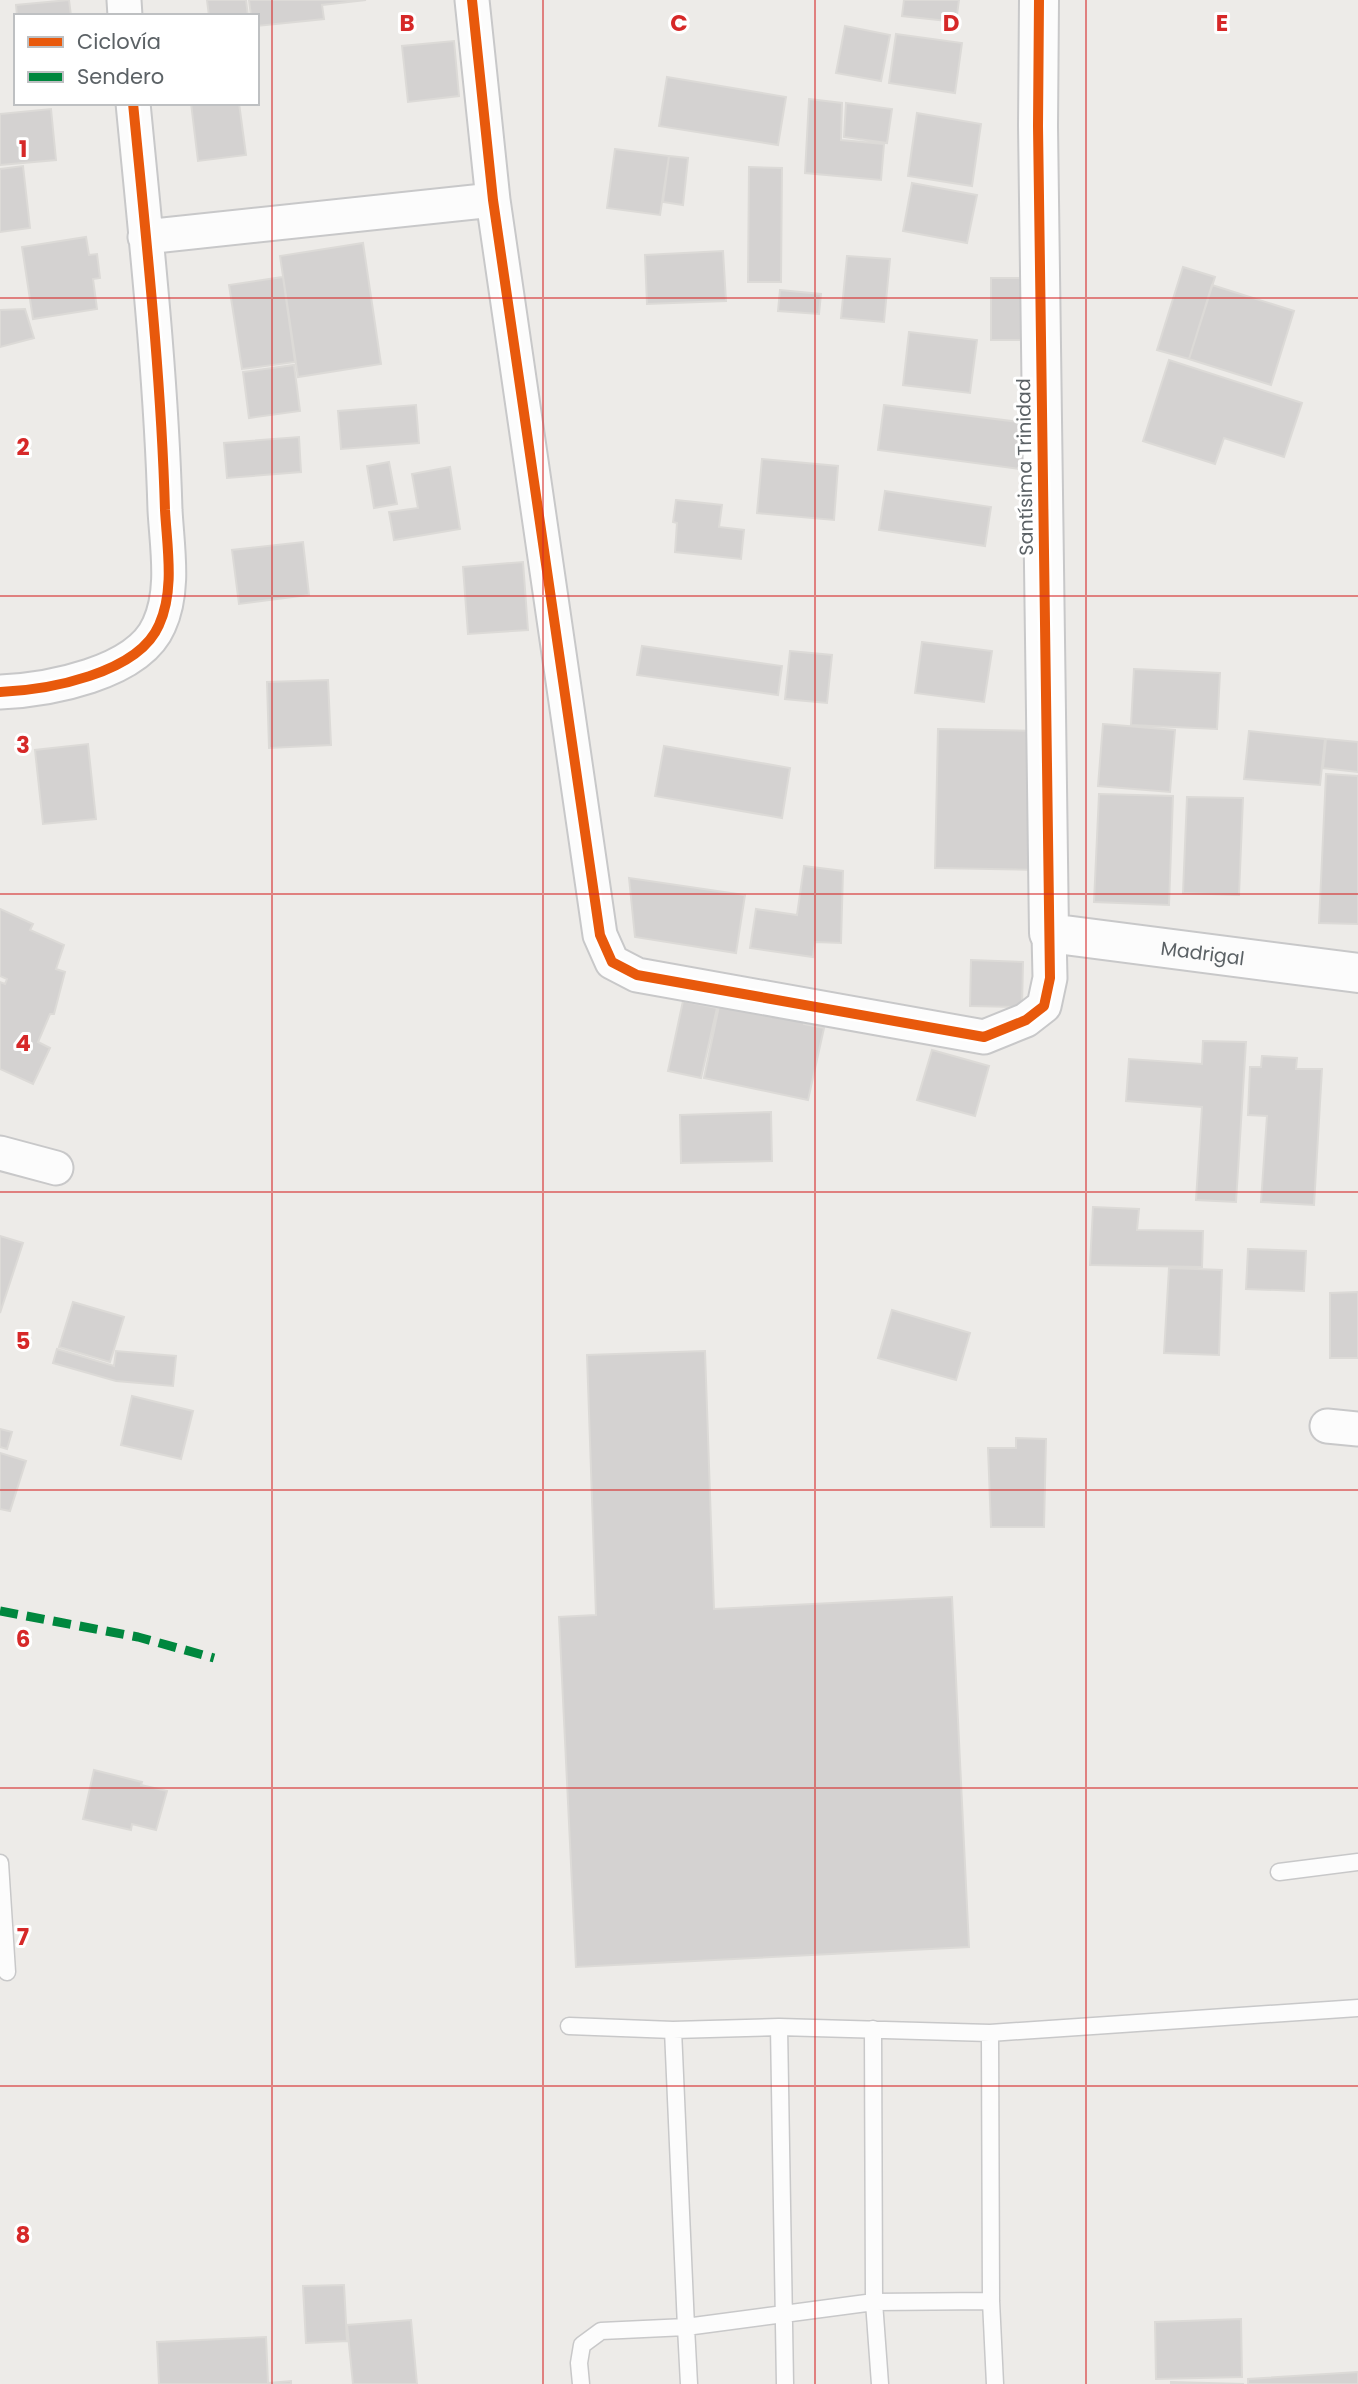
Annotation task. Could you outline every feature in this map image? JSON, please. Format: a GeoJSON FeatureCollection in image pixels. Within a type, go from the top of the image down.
{"type":"FeatureCollection","features":[{"type":"Feature","properties":{"kind":"street"},"geometry":{"type":"LineString","coordinates":[[472,0],[493,200],[600,935],[612,962],[637,975],[984,1037],[1026,1020],[1044,1006],[1051,978],[1049,933]]}},
{"type":"Feature","properties":{"kind":"street","name":"Santísima Trinidad"},"geometry":{"type":"LineString","coordinates":[[1040,0],[1038,126],[1049,933]]}},
{"type":"Feature","properties":{"kind":"street"},"geometry":{"type":"LineString","coordinates":[[0,692],[35,690],[71,683],[130,658],[159,627],[168,594],[167,541],[133,105]]}},
{"type":"Feature","properties":{"kind":"street"},"geometry":{"type":"LineString","coordinates":[[145,237],[493,200]]}},
{"type":"Feature","properties":{"kind":"street","name":"Madrigal"},"geometry":{"type":"LineString","coordinates":[[1049,933],[1358,973]]}},
{"type":"Feature","properties":{"kind":"street"},"geometry":{"type":"LineString","coordinates":[[0,1153],[56,1168]]}},
{"type":"Feature","properties":{"kind":"lane"},"geometry":{"type":"LineString","coordinates":[[1279,1872],[1358,1862]]}},
{"type":"Feature","properties":{"kind":"lane"},"geometry":{"type":"LineString","coordinates":[[0,1863],[7,1972]]}},
{"type":"Feature","properties":{"kind":"lane"},"geometry":{"type":"LineString","coordinates":[[569,2026],[673,2030],[779,2026],[990,2033],[1358,2008]]}},
{"type":"Feature","properties":{"kind":"lane"},"geometry":{"type":"LineString","coordinates":[[779,2026],[785,2384]]}},
{"type":"Feature","properties":{"kind":"lane"},"geometry":{"type":"LineString","coordinates":[[873,2029],[874,2302],[880,2384]]}},
{"type":"Feature","properties":{"kind":"lane"},"geometry":{"type":"LineString","coordinates":[[673,2030],[689,2384]]}},
{"type":"Feature","properties":{"kind":"lane"},"geometry":{"type":"LineString","coordinates":[[990,2033],[991,2301],[995,2384]]}},
{"type":"Feature","properties":{"kind":"lane"},"geometry":{"type":"LineString","coordinates":[[581,2384],[579,2363],[582,2344],[601,2331],[686,2327],[874,2302],[991,2301]]}},
{"type":"Feature","properties":{"kind":"building"},"geometry":{"type":"Polygon","coordinates":[[[69,0],[71,14],[17,14],[16,5],[69,0]]]}},
{"type":"Feature","properties":{"kind":"building"},"geometry":{"type":"Polygon","coordinates":[[[207,0],[246,0],[248,14],[209,14],[207,0]]]}},
{"type":"Feature","properties":{"kind":"building"},"geometry":{"type":"Polygon","coordinates":[[[249,0],[366,0],[322,5],[324,19],[259,26],[259,14],[251,14],[249,0]]]}},
{"type":"Feature","properties":{"kind":"building"},"geometry":{"type":"Polygon","coordinates":[[[904,0],[959,0],[956,22],[902,16],[904,0]]]}},
{"type":"Feature","properties":{"kind":"building"},"geometry":{"type":"Polygon","coordinates":[[[845,26],[890,35],[881,81],[836,73],[845,26]]]}},
{"type":"Feature","properties":{"kind":"building"},"geometry":{"type":"Polygon","coordinates":[[[896,34],[962,43],[955,93],[889,83],[896,34]]]}},
{"type":"Feature","properties":{"kind":"building"},"geometry":{"type":"Polygon","coordinates":[[[454,41],[459,96],[408,102],[402,46],[454,41]]]}},
{"type":"Feature","properties":{"kind":"building"},"geometry":{"type":"Polygon","coordinates":[[[667,77],[786,97],[778,145],[659,126],[667,77]]]}},
{"type":"Feature","properties":{"kind":"building"},"geometry":{"type":"Polygon","coordinates":[[[809,99],[842,103],[841,140],[884,144],[881,180],[805,173],[809,99]]]}},
{"type":"Feature","properties":{"kind":"building"},"geometry":{"type":"Polygon","coordinates":[[[846,103],[892,109],[887,143],[844,137],[846,103]]]}},
{"type":"Feature","properties":{"kind":"building"},"geometry":{"type":"Polygon","coordinates":[[[191,105],[239,105],[246,155],[198,161],[191,105]]]}},
{"type":"Feature","properties":{"kind":"building"},"geometry":{"type":"Polygon","coordinates":[[[51,109],[56,160],[0,165],[0,114],[51,109]]]}},
{"type":"Feature","properties":{"kind":"building"},"geometry":{"type":"Polygon","coordinates":[[[917,113],[981,124],[972,186],[908,176],[917,113]]]}},
{"type":"Feature","properties":{"kind":"building"},"geometry":{"type":"Polygon","coordinates":[[[615,149],[669,156],[660,215],[607,208],[615,149]]]}},
{"type":"Feature","properties":{"kind":"building"},"geometry":{"type":"Polygon","coordinates":[[[669,156],[688,158],[683,205],[663,202],[669,156]]]}},
{"type":"Feature","properties":{"kind":"building"},"geometry":{"type":"Polygon","coordinates":[[[23,166],[30,228],[0,232],[0,169],[23,166]]]}},
{"type":"Feature","properties":{"kind":"building"},"geometry":{"type":"Polygon","coordinates":[[[749,167],[782,168],[781,282],[748,282],[749,167]]]}},
{"type":"Feature","properties":{"kind":"building"},"geometry":{"type":"Polygon","coordinates":[[[912,183],[977,195],[967,243],[903,231],[912,183]]]}},
{"type":"Feature","properties":{"kind":"building"},"geometry":{"type":"Polygon","coordinates":[[[86,237],[89,255],[97,254],[100,278],[93,279],[97,309],[33,319],[22,247],[86,237]]]}},
{"type":"Feature","properties":{"kind":"building"},"geometry":{"type":"Polygon","coordinates":[[[363,243],[381,364],[298,377],[280,256],[363,243]]]}},
{"type":"Feature","properties":{"kind":"building"},"geometry":{"type":"Polygon","coordinates":[[[723,251],[726,301],[647,304],[645,255],[723,251]]]}},
{"type":"Feature","properties":{"kind":"building"},"geometry":{"type":"Polygon","coordinates":[[[847,256],[890,259],[884,322],[841,318],[847,256]]]}},
{"type":"Feature","properties":{"kind":"building"},"geometry":{"type":"Polygon","coordinates":[[[1183,267],[1215,277],[1189,359],[1157,350],[1183,267]]]}},
{"type":"Feature","properties":{"kind":"building"},"geometry":{"type":"Polygon","coordinates":[[[283,277],[295,362],[242,369],[229,285],[283,277]]]}},
{"type":"Feature","properties":{"kind":"building"},"geometry":{"type":"Polygon","coordinates":[[[991,278],[1029,278],[1028,340],[991,340],[991,278]]]}},
{"type":"Feature","properties":{"kind":"building"},"geometry":{"type":"Polygon","coordinates":[[[1212,285],[1294,311],[1271,385],[1189,359],[1212,285]]]}},
{"type":"Feature","properties":{"kind":"building"},"geometry":{"type":"Polygon","coordinates":[[[780,290],[821,294],[819,314],[778,311],[780,290]]]}},
{"type":"Feature","properties":{"kind":"building"},"geometry":{"type":"Polygon","coordinates":[[[25,309],[34,338],[0,347],[0,310],[25,309]]]}},
{"type":"Feature","properties":{"kind":"building"},"geometry":{"type":"Polygon","coordinates":[[[909,332],[977,340],[970,393],[903,385],[909,332]]]}},
{"type":"Feature","properties":{"kind":"building"},"geometry":{"type":"Polygon","coordinates":[[[1169,360],[1302,403],[1284,457],[1224,438],[1215,464],[1143,441],[1169,360]]]}},
{"type":"Feature","properties":{"kind":"building"},"geometry":{"type":"Polygon","coordinates":[[[294,365],[300,411],[249,418],[243,372],[294,365]]]}},
{"type":"Feature","properties":{"kind":"building"},"geometry":{"type":"Polygon","coordinates":[[[416,405],[419,443],[341,449],[338,411],[416,405]]]}},
{"type":"Feature","properties":{"kind":"building"},"geometry":{"type":"Polygon","coordinates":[[[884,405],[1027,423],[1020,469],[878,450],[884,405]]]}},
{"type":"Feature","properties":{"kind":"building"},"geometry":{"type":"Polygon","coordinates":[[[299,437],[301,472],[227,478],[224,443],[299,437]]]}},
{"type":"Feature","properties":{"kind":"building"},"geometry":{"type":"Polygon","coordinates":[[[762,459],[838,466],[834,520],[757,513],[762,459]]]}},
{"type":"Feature","properties":{"kind":"building"},"geometry":{"type":"Polygon","coordinates":[[[389,462],[397,504],[374,508],[367,466],[389,462]]]}},
{"type":"Feature","properties":{"kind":"building"},"geometry":{"type":"Polygon","coordinates":[[[450,467],[460,529],[394,540],[389,512],[418,508],[412,474],[450,467]]]}},
{"type":"Feature","properties":{"kind":"building"},"geometry":{"type":"Polygon","coordinates":[[[885,491],[991,507],[985,546],[879,530],[885,491]]]}},
{"type":"Feature","properties":{"kind":"building"},"geometry":{"type":"Polygon","coordinates":[[[676,500],[722,505],[719,527],[744,530],[741,559],[675,552],[677,523],[673,522],[676,500]]]}},
{"type":"Feature","properties":{"kind":"building"},"geometry":{"type":"Polygon","coordinates":[[[303,542],[309,595],[239,604],[232,550],[303,542]]]}},
{"type":"Feature","properties":{"kind":"building"},"geometry":{"type":"Polygon","coordinates":[[[523,562],[528,630],[468,634],[463,567],[523,562]]]}},
{"type":"Feature","properties":{"kind":"building"},"geometry":{"type":"Polygon","coordinates":[[[922,642],[992,651],[984,702],[915,693],[922,642]]]}},
{"type":"Feature","properties":{"kind":"building"},"geometry":{"type":"Polygon","coordinates":[[[642,646],[782,666],[778,695],[637,675],[642,646]]]}},
{"type":"Feature","properties":{"kind":"building"},"geometry":{"type":"Polygon","coordinates":[[[790,651],[832,655],[827,703],[785,699],[790,651]]]}},
{"type":"Feature","properties":{"kind":"building"},"geometry":{"type":"Polygon","coordinates":[[[1134,669],[1220,673],[1217,729],[1131,725],[1134,669]]]}},
{"type":"Feature","properties":{"kind":"building"},"geometry":{"type":"Polygon","coordinates":[[[328,680],[331,745],[269,748],[267,682],[328,680]]]}},
{"type":"Feature","properties":{"kind":"building"},"geometry":{"type":"Polygon","coordinates":[[[1103,724],[1175,730],[1170,792],[1098,786],[1103,724]]]}},
{"type":"Feature","properties":{"kind":"building"},"geometry":{"type":"Polygon","coordinates":[[[938,729],[1042,731],[1038,870],[935,868],[938,729]]]}},
{"type":"Feature","properties":{"kind":"building"},"geometry":{"type":"Polygon","coordinates":[[[1249,731],[1325,739],[1320,785],[1244,779],[1249,731]]]}},
{"type":"Feature","properties":{"kind":"building"},"geometry":{"type":"Polygon","coordinates":[[[1326,739],[1358,742],[1358,772],[1323,768],[1326,739]]]}},
{"type":"Feature","properties":{"kind":"building"},"geometry":{"type":"Polygon","coordinates":[[[88,744],[96,819],[43,824],[35,750],[88,744]]]}},
{"type":"Feature","properties":{"kind":"building"},"geometry":{"type":"Polygon","coordinates":[[[664,746],[790,768],[782,818],[655,796],[664,746]]]}},
{"type":"Feature","properties":{"kind":"building"},"geometry":{"type":"Polygon","coordinates":[[[1326,774],[1358,776],[1358,924],[1319,923],[1326,774]]]}},
{"type":"Feature","properties":{"kind":"building"},"geometry":{"type":"Polygon","coordinates":[[[1099,794],[1173,796],[1169,905],[1094,902],[1099,794]]]}},
{"type":"Feature","properties":{"kind":"building"},"geometry":{"type":"Polygon","coordinates":[[[1187,797],[1243,798],[1239,895],[1183,893],[1187,797]]]}},
{"type":"Feature","properties":{"kind":"building"},"geometry":{"type":"Polygon","coordinates":[[[804,866],[843,871],[841,943],[815,942],[813,957],[750,948],[756,909],[797,915],[804,866]]]}},
{"type":"Feature","properties":{"kind":"building"},"geometry":{"type":"Polygon","coordinates":[[[629,878],[745,895],[736,953],[635,937],[629,878]]]}},
{"type":"Feature","properties":{"kind":"building"},"geometry":{"type":"Polygon","coordinates":[[[0,909],[33,924],[30,930],[64,945],[56,969],[65,972],[54,1014],[50,1014],[38,1042],[50,1048],[33,1084],[0,1069],[0,982],[5,984],[7,979],[0,976],[0,909]]]}},
{"type":"Feature","properties":{"kind":"building"},"geometry":{"type":"Polygon","coordinates":[[[0,909],[33,924],[30,930],[64,945],[56,969],[65,972],[54,1014],[50,1014],[38,1042],[50,1048],[33,1084],[0,1069],[0,982],[5,984],[7,979],[0,976],[0,909]]]}},
{"type":"Feature","properties":{"kind":"building"},"geometry":{"type":"Polygon","coordinates":[[[971,960],[1023,962],[1022,1007],[970,1006],[971,960]]]}},
{"type":"Feature","properties":{"kind":"building"},"geometry":{"type":"Polygon","coordinates":[[[683,1001],[717,1008],[701,1078],[668,1071],[683,1001]]]}},
{"type":"Feature","properties":{"kind":"building"},"geometry":{"type":"Polygon","coordinates":[[[719,1006],[771,1017],[773,1010],[806,1016],[804,1024],[824,1028],[808,1100],[704,1078],[719,1006]]]}},
{"type":"Feature","properties":{"kind":"building"},"geometry":{"type":"Polygon","coordinates":[[[1203,1041],[1246,1042],[1236,1202],[1196,1200],[1202,1107],[1126,1101],[1129,1059],[1202,1064],[1203,1041]]]}},
{"type":"Feature","properties":{"kind":"building"},"geometry":{"type":"Polygon","coordinates":[[[932,1050],[989,1066],[975,1116],[917,1100],[932,1050]]]}},
{"type":"Feature","properties":{"kind":"building"},"geometry":{"type":"Polygon","coordinates":[[[1262,1056],[1297,1058],[1296,1069],[1322,1069],[1314,1205],[1261,1202],[1267,1116],[1248,1115],[1250,1067],[1261,1067],[1262,1056]]]}},
{"type":"Feature","properties":{"kind":"building"},"geometry":{"type":"Polygon","coordinates":[[[771,1112],[772,1161],[681,1163],[680,1115],[771,1112]]]}},
{"type":"Feature","properties":{"kind":"building"},"geometry":{"type":"Polygon","coordinates":[[[1093,1207],[1139,1209],[1137,1230],[1203,1231],[1202,1267],[1090,1265],[1093,1207]]]}},
{"type":"Feature","properties":{"kind":"building"},"geometry":{"type":"Polygon","coordinates":[[[0,1236],[23,1243],[0,1313],[0,1236]]]}},
{"type":"Feature","properties":{"kind":"building"},"geometry":{"type":"Polygon","coordinates":[[[1248,1249],[1306,1251],[1304,1291],[1246,1289],[1248,1249]]]}},
{"type":"Feature","properties":{"kind":"building"},"geometry":{"type":"Polygon","coordinates":[[[1169,1268],[1222,1270],[1219,1355],[1164,1353],[1169,1268]]]}},
{"type":"Feature","properties":{"kind":"building"},"geometry":{"type":"Polygon","coordinates":[[[1358,1292],[1358,1358],[1330,1358],[1330,1293],[1358,1292]]]}},
{"type":"Feature","properties":{"kind":"building"},"geometry":{"type":"Polygon","coordinates":[[[73,1302],[124,1317],[110,1362],[59,1347],[73,1302]]]}},
{"type":"Feature","properties":{"kind":"building"},"geometry":{"type":"Polygon","coordinates":[[[892,1310],[970,1333],[956,1380],[878,1358],[892,1310]]]}},
{"type":"Feature","properties":{"kind":"building"},"geometry":{"type":"Polygon","coordinates":[[[57,1349],[114,1366],[116,1351],[176,1356],[173,1386],[116,1381],[53,1363],[57,1349]]]}},
{"type":"Feature","properties":{"kind":"building"},"geometry":{"type":"Polygon","coordinates":[[[705,1351],[714,1609],[952,1597],[969,1947],[576,1967],[559,1617],[596,1615],[587,1355],[705,1351]]]}},
{"type":"Feature","properties":{"kind":"building"},"geometry":{"type":"Polygon","coordinates":[[[132,1396],[193,1411],[181,1459],[121,1445],[132,1396]]]}},
{"type":"Feature","properties":{"kind":"building"},"geometry":{"type":"Polygon","coordinates":[[[0,1429],[12,1432],[7,1449],[0,1447],[0,1429]]]}},
{"type":"Feature","properties":{"kind":"building"},"geometry":{"type":"Polygon","coordinates":[[[1016,1438],[1046,1439],[1044,1527],[991,1527],[988,1448],[1016,1448],[1016,1438]]]}},
{"type":"Feature","properties":{"kind":"building"},"geometry":{"type":"Polygon","coordinates":[[[0,1453],[26,1461],[10,1511],[0,1509],[0,1453]]]}},
{"type":"Feature","properties":{"kind":"building"},"geometry":{"type":"Polygon","coordinates":[[[94,1770],[167,1791],[156,1830],[132,1824],[131,1830],[83,1819],[94,1770]]]}},
{"type":"Feature","properties":{"kind":"building"},"geometry":{"type":"Polygon","coordinates":[[[344,2285],[347,2341],[306,2343],[303,2286],[344,2285]]]}},
{"type":"Feature","properties":{"kind":"building"},"geometry":{"type":"Polygon","coordinates":[[[1241,2319],[1242,2377],[1156,2379],[1155,2322],[1241,2319]]]}},
{"type":"Feature","properties":{"kind":"building"},"geometry":{"type":"Polygon","coordinates":[[[411,2320],[417,2384],[353,2384],[347,2325],[411,2320]]]}},
{"type":"Feature","properties":{"kind":"building"},"geometry":{"type":"Polygon","coordinates":[[[266,2337],[268,2383],[291,2381],[291,2384],[159,2384],[157,2342],[266,2337]]]}},
{"type":"Feature","properties":{"kind":"building"},"geometry":{"type":"Polygon","coordinates":[[[1358,2372],[1358,2384],[1248,2384],[1248,2379],[1358,2372]]]}},
{"type":"Feature","properties":{"kind":"building"},"geometry":{"type":"Polygon","coordinates":[[[1171,2382],[1244,2384],[1171,2384],[1171,2382]]]}},
{"type":"Feature","properties":{"kind":"marked path"},"geometry":{"type":"LineString","coordinates":[[0,1611],[138,1637],[214,1658]]}},
{"type":"Feature","properties":{"kind":"cycle path"},"geometry":{"type":"LineString","coordinates":[[472,0],[493,200],[600,935],[612,962],[637,975],[984,1037],[1026,1020],[1044,1006],[1050,978],[1038,126],[1039,0]]}},
{"type":"Feature","properties":{"kind":"cycle path"},"geometry":{"type":"LineString","coordinates":[[0,692],[65,683],[112,667],[132,656],[148,642],[164,612],[169,568],[160,408],[133,105]]}}]}
